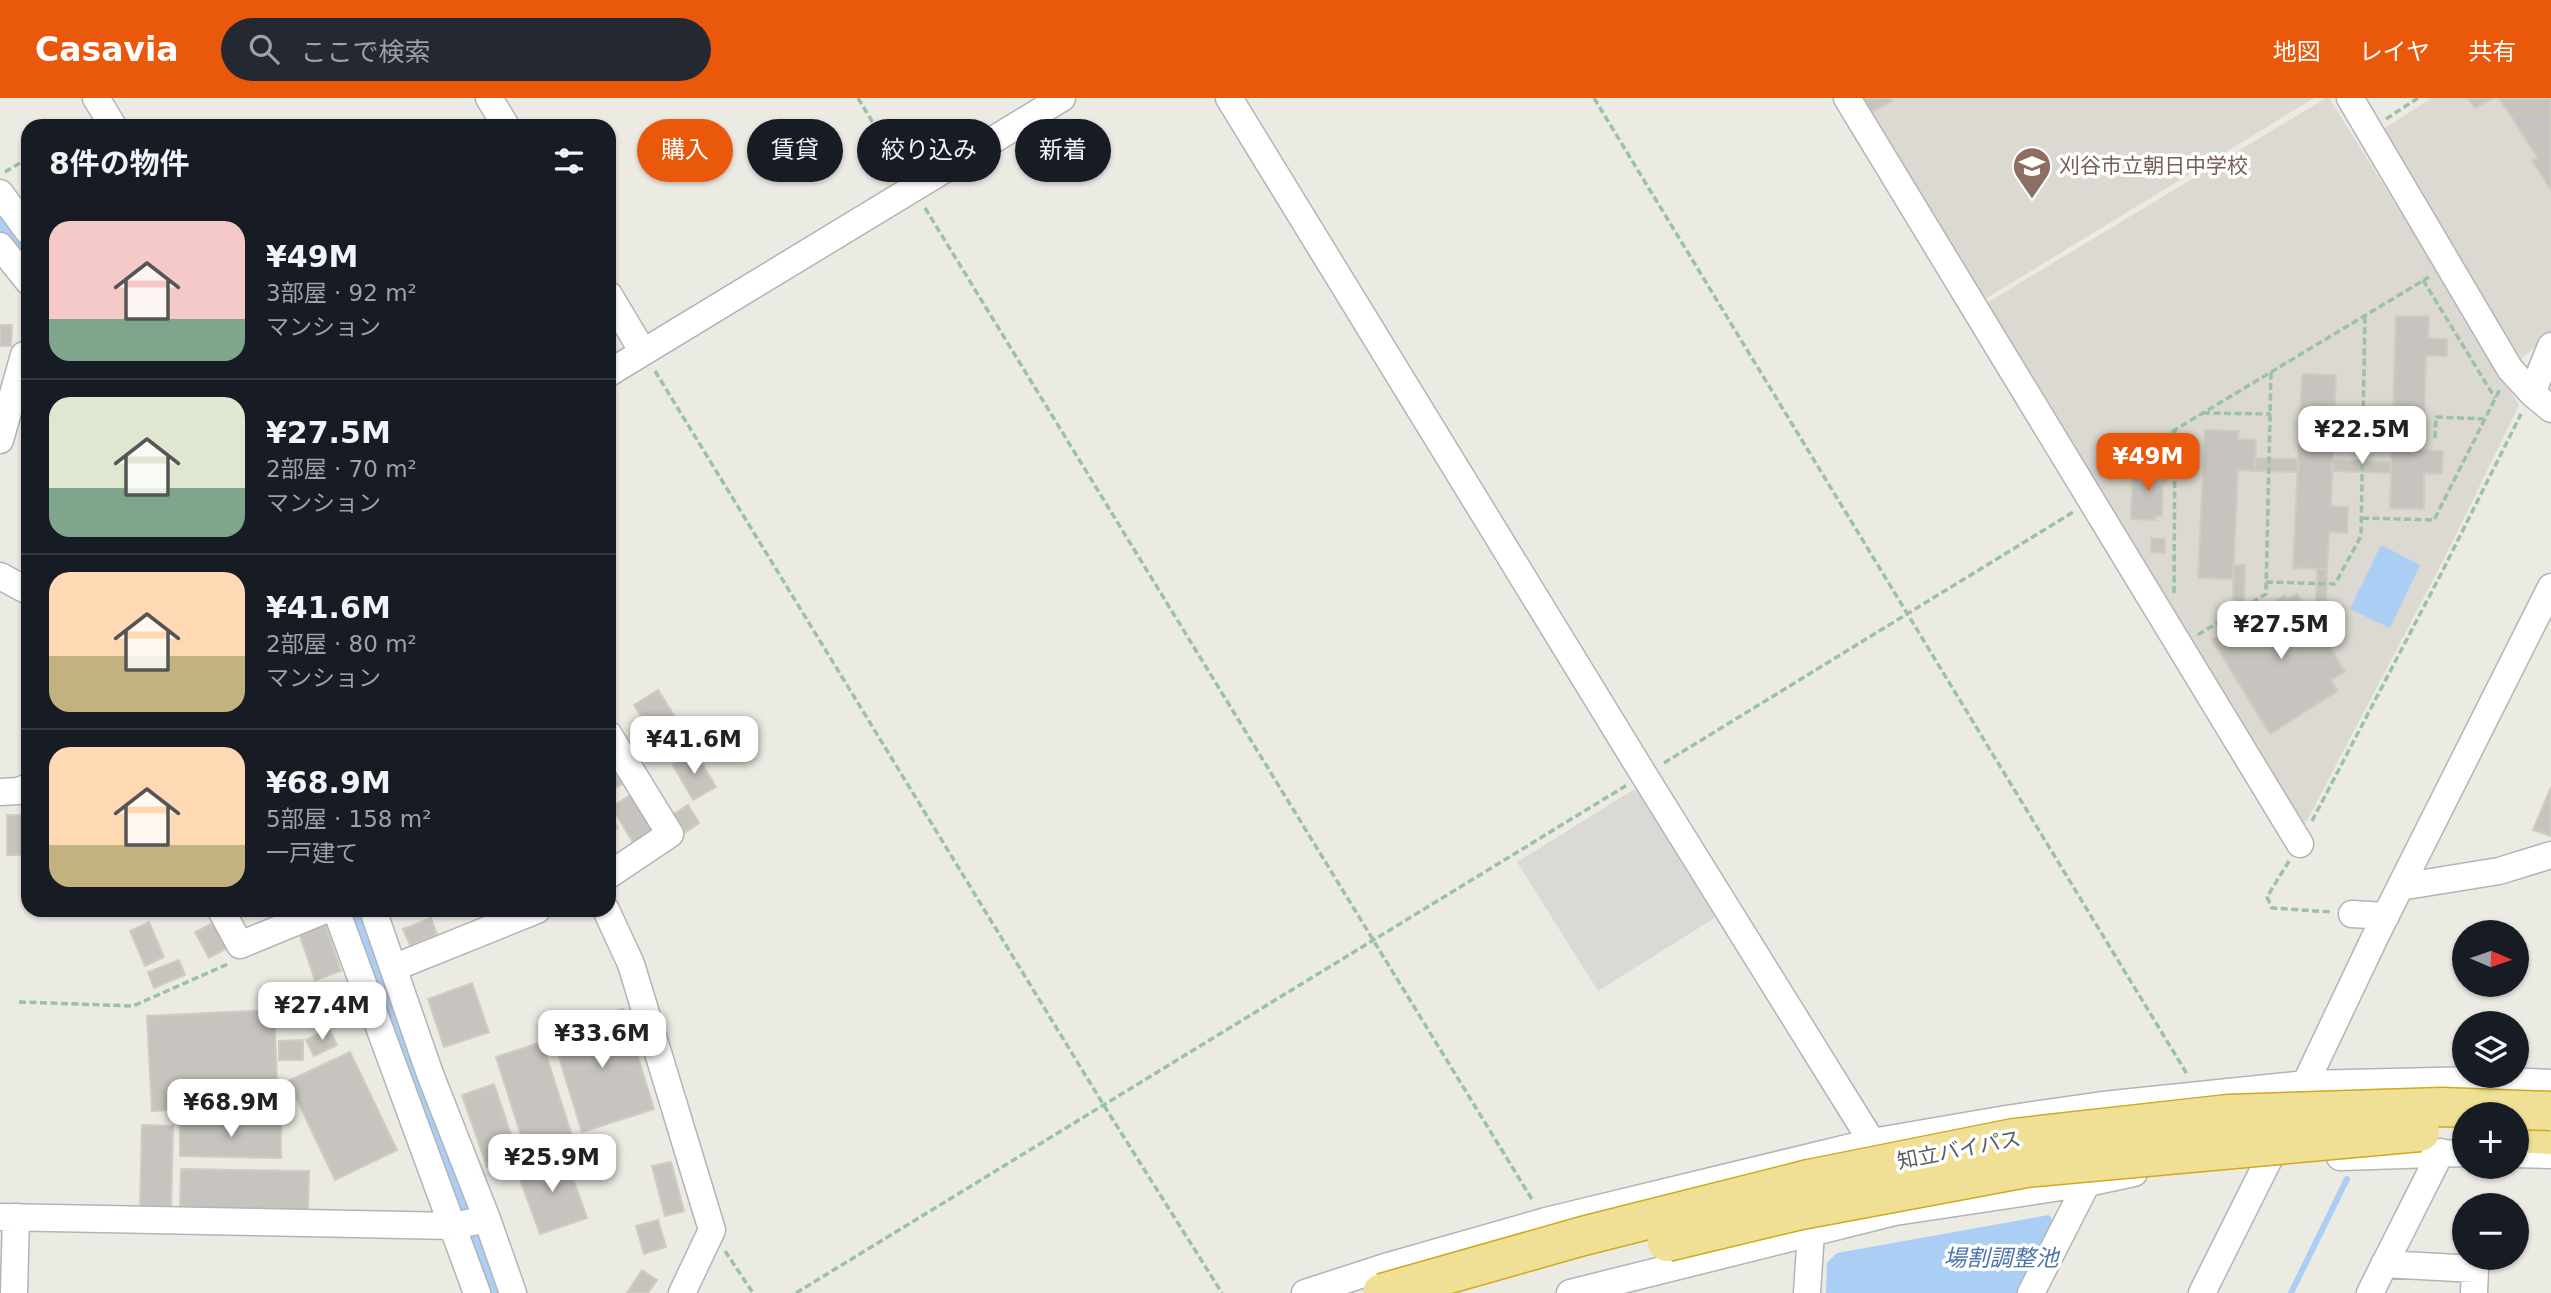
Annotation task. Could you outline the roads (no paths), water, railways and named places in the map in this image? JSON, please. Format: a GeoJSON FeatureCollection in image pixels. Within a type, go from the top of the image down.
{"type":"FeatureCollection","features":[{"type":"Feature","properties":{"kind":"highway","name":"知立バイパス"},"geometry":{"type":"LineString","coordinates":[[1382,1293],[1583,1236],[1809,1179],[2014,1138],[2228,1114],[2442,1107],[2551,1111]]}},
{"type":"Feature","properties":{"kind":"highway"},"geometry":{"type":"LineString","coordinates":[[2529,1134],[2551,1135]]}},
{"type":"Feature","properties":{"kind":"highway","name":"知立バイパス"},"geometry":{"type":"LineString","coordinates":[[1471,1293],[1574,1264],[1801,1210],[2026,1168],[2256,1146],[2452,1145]]}},
{"type":"Feature","properties":{"kind":"street"},"geometry":{"type":"LineString","coordinates":[[96,98],[109,119]]}},
{"type":"Feature","properties":{"kind":"street"},"geometry":{"type":"LineString","coordinates":[[489,98],[502,119]]}},
{"type":"Feature","properties":{"kind":"street"},"geometry":{"type":"LineString","coordinates":[[616,369],[1062,98]]}},
{"type":"Feature","properties":{"kind":"street"},"geometry":{"type":"LineString","coordinates":[[1229,98],[1872,1142],[1895,1212]]}},
{"type":"Feature","properties":{"kind":"street"},"geometry":{"type":"LineString","coordinates":[[1847,98],[2300,844]]}},
{"type":"Feature","properties":{"kind":"street"},"geometry":{"type":"LineString","coordinates":[[2350,98],[2510,369],[2541,401]]}},
{"type":"Feature","properties":{"kind":"street"},"geometry":{"type":"LineString","coordinates":[[0,193],[21,222]]}},
{"type":"Feature","properties":{"kind":"street"},"geometry":{"type":"LineString","coordinates":[[0,246],[21,272]]}},
{"type":"Feature","properties":{"kind":"street"},"geometry":{"type":"LineString","coordinates":[[616,307],[643,352]]}},
{"type":"Feature","properties":{"kind":"street"},"geometry":{"type":"LineString","coordinates":[[2541,401],[2551,346]]}},
{"type":"Feature","properties":{"kind":"street"},"geometry":{"type":"LineString","coordinates":[[0,440],[17,354]]}},
{"type":"Feature","properties":{"kind":"street"},"geometry":{"type":"LineString","coordinates":[[0,576],[21,587]]}},
{"type":"Feature","properties":{"kind":"street"},"geometry":{"type":"LineString","coordinates":[[2202,1293],[2400,887],[2551,587]]}},
{"type":"Feature","properties":{"kind":"street"},"geometry":{"type":"LineString","coordinates":[[616,746],[670,834],[616,870]]}},
{"type":"Feature","properties":{"kind":"street"},"geometry":{"type":"LineString","coordinates":[[0,792],[21,791]]}},
{"type":"Feature","properties":{"kind":"street"},"geometry":{"type":"LineString","coordinates":[[2400,887],[2499,871],[2551,855]]}},
{"type":"Feature","properties":{"kind":"street"},"geometry":{"type":"LineString","coordinates":[[2352,914],[2386,916]]}},
{"type":"Feature","properties":{"kind":"street"},"geometry":{"type":"LineString","coordinates":[[225,917],[240,945],[308,917]]}},
{"type":"Feature","properties":{"kind":"street"},"geometry":{"type":"LineString","coordinates":[[339,917],[477,1293]]}},
{"type":"Feature","properties":{"kind":"street"},"geometry":{"type":"LineString","coordinates":[[375,917],[430,1074],[513,1293]]}},
{"type":"Feature","properties":{"kind":"street"},"geometry":{"type":"LineString","coordinates":[[393,968],[520,917]]}},
{"type":"Feature","properties":{"kind":"street"},"geometry":{"type":"LineString","coordinates":[[609,917],[631,964],[712,1230],[682,1293]]}},
{"type":"Feature","properties":{"kind":"street"},"geometry":{"type":"LineString","coordinates":[[1306,1293],[1385,1267],[1546,1221],[1872,1142],[2194,1089],[2479,1080],[2551,1083]]}},
{"type":"Feature","properties":{"kind":"street"},"geometry":{"type":"LineString","coordinates":[[1577,1292],[1895,1212],[2087,1183],[2133,1173],[2452,1145]]}},
{"type":"Feature","properties":{"kind":"street"},"geometry":{"type":"LineString","coordinates":[[2370,1293],[2384,1264],[2452,1152]]}},
{"type":"Feature","properties":{"kind":"street"},"geometry":{"type":"LineString","coordinates":[[2529,1154],[2551,1155]]}},
{"type":"Feature","properties":{"kind":"street"},"geometry":{"type":"LineString","coordinates":[[2031,1293],[2087,1183]]}},
{"type":"Feature","properties":{"kind":"street"},"geometry":{"type":"LineString","coordinates":[[14,1293],[8,1217],[453,1226],[487,1219]]}},
{"type":"Feature","properties":{"kind":"street"},"geometry":{"type":"LineString","coordinates":[[1807,1293],[1811,1232]]}},
{"type":"Feature","properties":{"kind":"street"},"geometry":{"type":"LineString","coordinates":[[2384,1264],[2475,1269],[2474,1293]]}},
{"type":"Feature","properties":{"kind":"water"},"geometry":{"type":"Polygon","coordinates":[[[2381,545],[2420,565],[2390,628],[2350,609],[2381,545]]]}},
{"type":"Feature","properties":{"kind":"water","name":"場割調整池"},"geometry":{"type":"Polygon","coordinates":[[[2049,1215],[2056,1225],[2022,1293],[1826,1293],[1827,1263],[1837,1253],[2049,1215]]]}},
{"type":"Feature","properties":{"kind":"waterway"},"geometry":{"type":"LineString","coordinates":[[0,224],[21,252]]}},
{"type":"Feature","properties":{"kind":"waterway"},"geometry":{"type":"LineString","coordinates":[[355,917],[493,1293]]}},
{"type":"Feature","properties":{"kind":"waterway"},"geometry":{"type":"LineString","coordinates":[[2291,1293],[2347,1179]]}},
{"type":"Feature","properties":{"kind":"place","name":"刈谷市立朝日中学校"},"geometry":{"type":"Point","coordinates":[2032,200]}}]}
